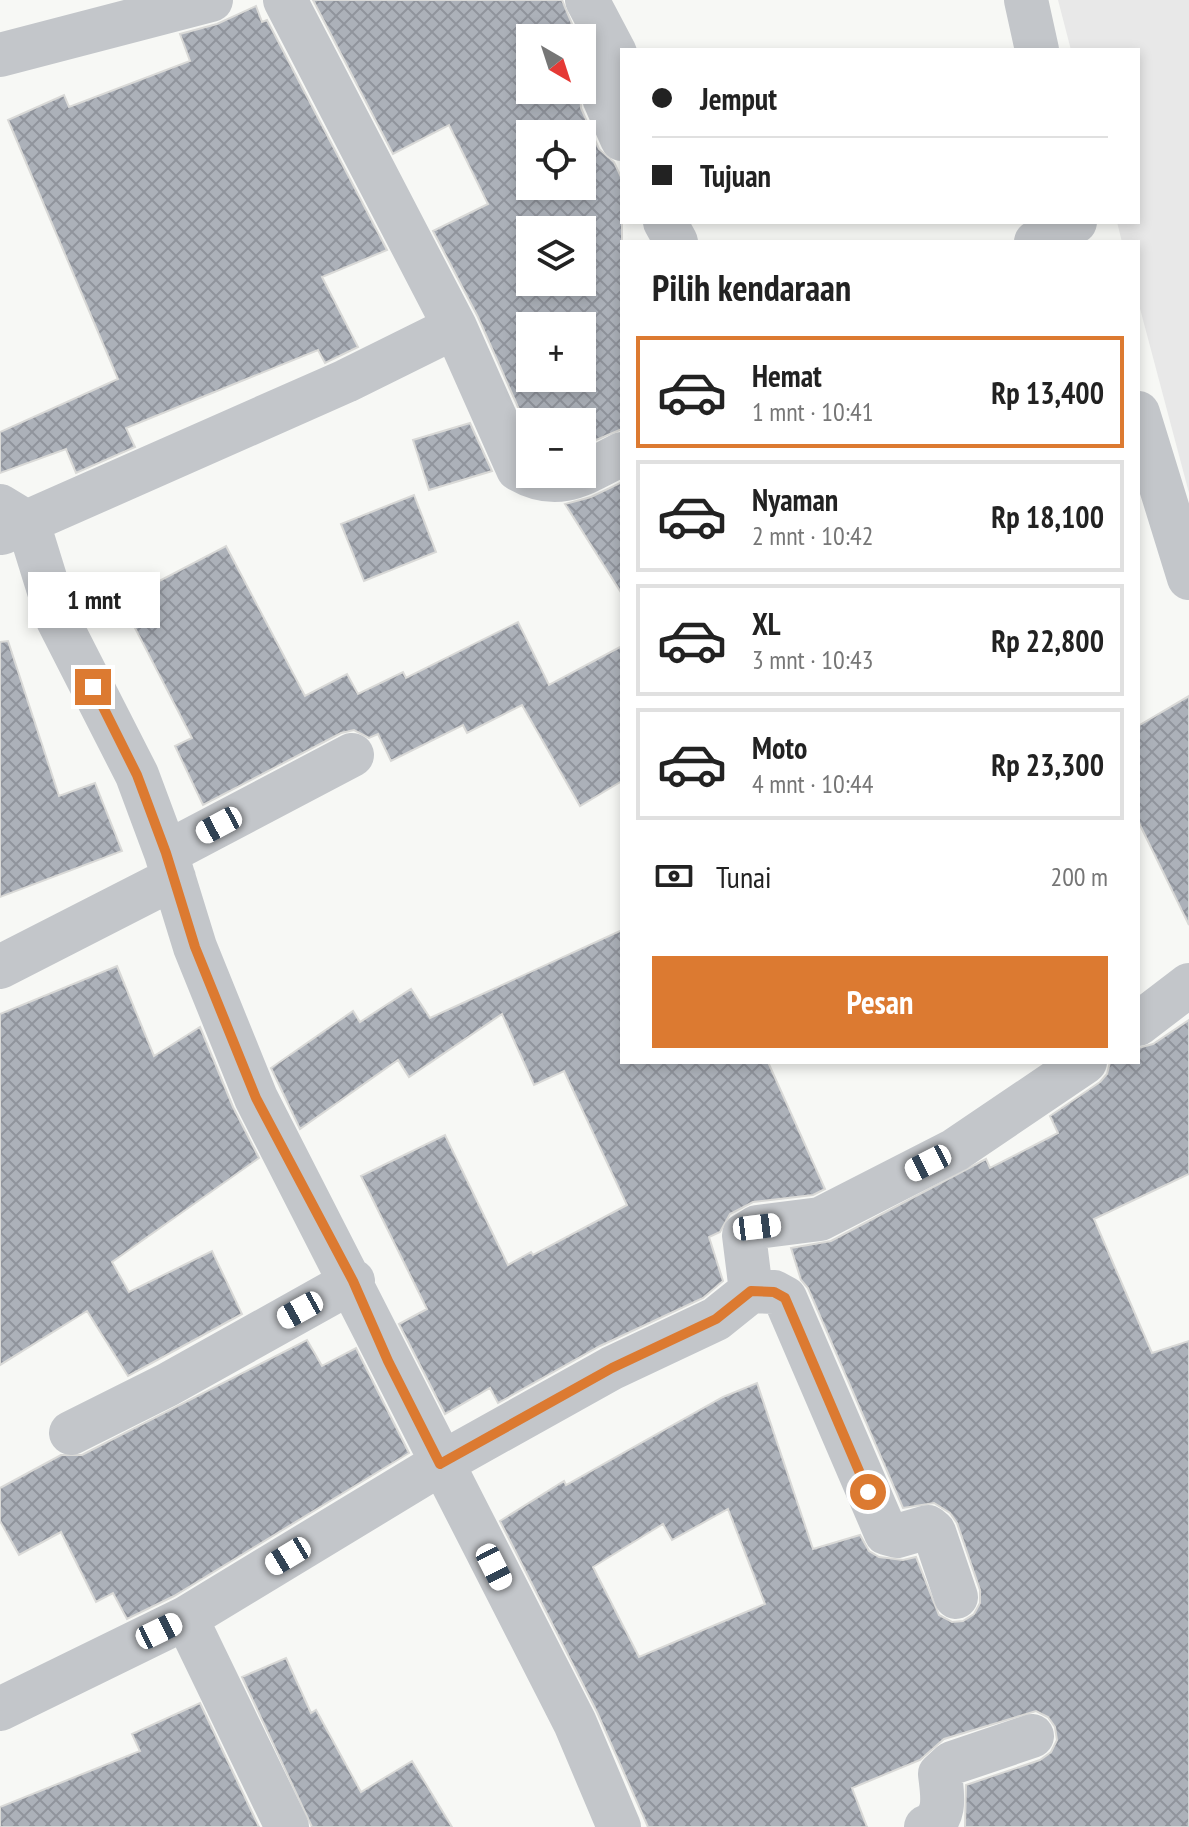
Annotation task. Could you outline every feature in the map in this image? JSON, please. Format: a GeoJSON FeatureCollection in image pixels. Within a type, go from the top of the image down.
{"type":"FeatureCollection","features":[{"type":"Feature","properties":{"kind":"street"},"geometry":{"type":"LineString","coordinates":[[0,55],[211,0]]}},
{"type":"Feature","properties":{"kind":"street"},"geometry":{"type":"LineString","coordinates":[[285,0],[455,327],[518,469],[537,480],[572,479],[620,455]]}},
{"type":"Feature","properties":{"kind":"street"},"geometry":{"type":"LineString","coordinates":[[587,0],[615,53],[614,68],[607,78],[604,98],[620,134]]}},
{"type":"Feature","properties":{"kind":"street"},"geometry":{"type":"LineString","coordinates":[[1026,0],[1037,48]]}},
{"type":"Feature","properties":{"kind":"street"},"geometry":{"type":"LineString","coordinates":[[1040,240],[1073,224]]}},
{"type":"Feature","properties":{"kind":"street"},"geometry":{"type":"LineString","coordinates":[[455,327],[346,381],[9,521],[137,775],[195,947],[256,1098],[353,1281],[388,1361],[575,1723],[619,1827]]}},
{"type":"Feature","properties":{"kind":"street"},"geometry":{"type":"LineString","coordinates":[[1142,438],[1189,578]]}},
{"type":"Feature","properties":{"kind":"street"},"geometry":{"type":"LineString","coordinates":[[0,967],[352,755]]}},
{"type":"Feature","properties":{"kind":"street"},"geometry":{"type":"LineString","coordinates":[[1140,1022],[1189,985]]}},
{"type":"Feature","properties":{"kind":"street"},"geometry":{"type":"LineString","coordinates":[[751,1291],[744,1235],[757,1227],[820,1219],[955,1150],[1082,1064]]}},
{"type":"Feature","properties":{"kind":"street"},"geometry":{"type":"LineString","coordinates":[[71,1433],[167,1385],[353,1281]]}},
{"type":"Feature","properties":{"kind":"street"},"geometry":{"type":"LineString","coordinates":[[0,1709],[186,1618],[440,1464],[612,1368],[716,1319],[751,1291],[774,1292],[785,1298],[886,1533],[897,1536],[928,1527],[934,1532],[956,1597]]}},
{"type":"Feature","properties":{"kind":"street"},"geometry":{"type":"LineString","coordinates":[[186,1618],[287,1827]]}},
{"type":"Feature","properties":{"kind":"street"},"geometry":{"type":"LineString","coordinates":[[926,1827],[934,1824],[943,1810],[940,1774],[952,1763],[1032,1736]]}},
{"type":"Feature","properties":{"kind":"shaded area"},"geometry":{"type":"Polygon","coordinates":[[[1058,0],[1189,0],[1189,493],[1140,309],[1140,240],[1122,240],[1118,224],[1140,224],[1140,48],[1070,48],[1058,0]]]}},
{"type":"Feature","properties":{"kind":"building"},"geometry":{"type":"Polygon","coordinates":[[[313,0],[562,0],[572,24],[516,24],[516,104],[581,104],[586,120],[516,120],[516,200],[596,200],[596,142],[614,162],[620,175],[620,430],[596,440],[596,408],[518,408],[478,317],[433,231],[488,204],[449,125],[393,154],[313,0]]]}},
{"type":"Feature","properties":{"kind":"building"},"geometry":{"type":"Polygon","coordinates":[[[256,6],[262,22],[267,20],[387,250],[322,277],[358,347],[325,363],[318,350],[126,428],[135,447],[76,473],[66,449],[0,473],[0,432],[118,379],[8,120],[64,95],[69,107],[190,61],[180,34],[217,24],[256,6]]]}},
{"type":"Feature","properties":{"kind":"building"},"geometry":{"type":"Polygon","coordinates":[[[470,423],[492,471],[429,490],[413,440],[470,423]]]}},
{"type":"Feature","properties":{"kind":"building"},"geometry":{"type":"Polygon","coordinates":[[[620,483],[620,591],[565,504],[591,497],[620,483]]]}},
{"type":"Feature","properties":{"kind":"building"},"geometry":{"type":"Polygon","coordinates":[[[414,495],[436,552],[364,581],[341,524],[414,495]]]}},
{"type":"Feature","properties":{"kind":"building"},"geometry":{"type":"Polygon","coordinates":[[[226,546],[305,696],[347,674],[358,694],[403,672],[406,678],[518,622],[549,685],[620,647],[620,782],[580,806],[522,705],[467,733],[463,725],[391,761],[378,734],[369,738],[354,730],[341,733],[203,805],[175,746],[192,738],[121,601],[226,546]]]}},
{"type":"Feature","properties":{"kind":"building"},"geometry":{"type":"Polygon","coordinates":[[[8,641],[59,796],[95,783],[122,851],[0,897],[0,642],[8,641]]]}},
{"type":"Feature","properties":{"kind":"building"},"geometry":{"type":"Polygon","coordinates":[[[1189,696],[1189,925],[1140,825],[1140,725],[1189,696]]]}},
{"type":"Feature","properties":{"kind":"building"},"geometry":{"type":"Polygon","coordinates":[[[620,931],[620,1064],[769,1064],[825,1189],[813,1195],[753,1202],[730,1214],[720,1232],[709,1237],[723,1281],[703,1298],[600,1346],[498,1403],[490,1388],[445,1414],[399,1324],[427,1309],[361,1176],[445,1135],[508,1265],[627,1205],[564,1071],[534,1085],[502,1014],[409,1077],[398,1060],[300,1129],[271,1068],[353,1011],[360,1022],[411,989],[430,1018],[620,931]]]}},
{"type":"Feature","properties":{"kind":"building"},"geometry":{"type":"Polygon","coordinates":[[[117,966],[154,1056],[200,1027],[233,1107],[259,1158],[112,1262],[129,1292],[212,1251],[242,1314],[128,1376],[87,1311],[0,1365],[0,1014],[117,966]]]}},
{"type":"Feature","properties":{"kind":"building"},"geometry":{"type":"Polygon","coordinates":[[[1189,1020],[1189,1174],[1094,1219],[1152,1353],[1189,1341],[1189,1827],[965,1827],[966,1785],[1040,1760],[1051,1752],[1057,1740],[1055,1727],[1048,1717],[1036,1711],[944,1739],[920,1760],[852,1788],[867,1827],[648,1827],[597,1712],[500,1521],[564,1481],[566,1485],[723,1397],[757,1383],[813,1549],[860,1535],[869,1551],[879,1557],[903,1560],[916,1557],[939,1615],[952,1622],[963,1621],[974,1614],[980,1603],[980,1590],[957,1523],[950,1513],[934,1503],[903,1508],[808,1288],[801,1280],[791,1248],[831,1241],[986,1159],[990,1168],[1058,1133],[1050,1116],[1100,1082],[1107,1074],[1110,1064],[1140,1064],[1140,1047],[1153,1044],[1189,1020]],[[728,1509],[672,1540],[663,1524],[593,1567],[639,1657],[765,1604],[728,1509]]]}},
{"type":"Feature","properties":{"kind":"building"},"geometry":{"type":"Polygon","coordinates":[[[307,1340],[322,1366],[356,1348],[409,1453],[174,1596],[127,1619],[113,1593],[96,1602],[61,1532],[19,1555],[0,1521],[0,1488],[61,1455],[82,1455],[307,1340]]]}},
{"type":"Feature","properties":{"kind":"building"},"geometry":{"type":"Polygon","coordinates":[[[286,1658],[311,1713],[316,1710],[361,1792],[412,1761],[452,1827],[312,1827],[242,1677],[286,1658]]]}},
{"type":"Feature","properties":{"kind":"building"},"geometry":{"type":"Polygon","coordinates":[[[200,1703],[259,1827],[0,1827],[0,1807],[140,1751],[132,1734],[200,1703]]]}},
{"type":"Feature","properties":{"kind":"route"},"geometry":{"type":"LineString","coordinates":[[93,687],[137,775],[166,853],[195,947],[256,1098],[353,1281],[388,1361],[440,1464],[612,1368],[716,1319],[751,1291],[774,1292],[785,1298],[868,1492]]}}]}
